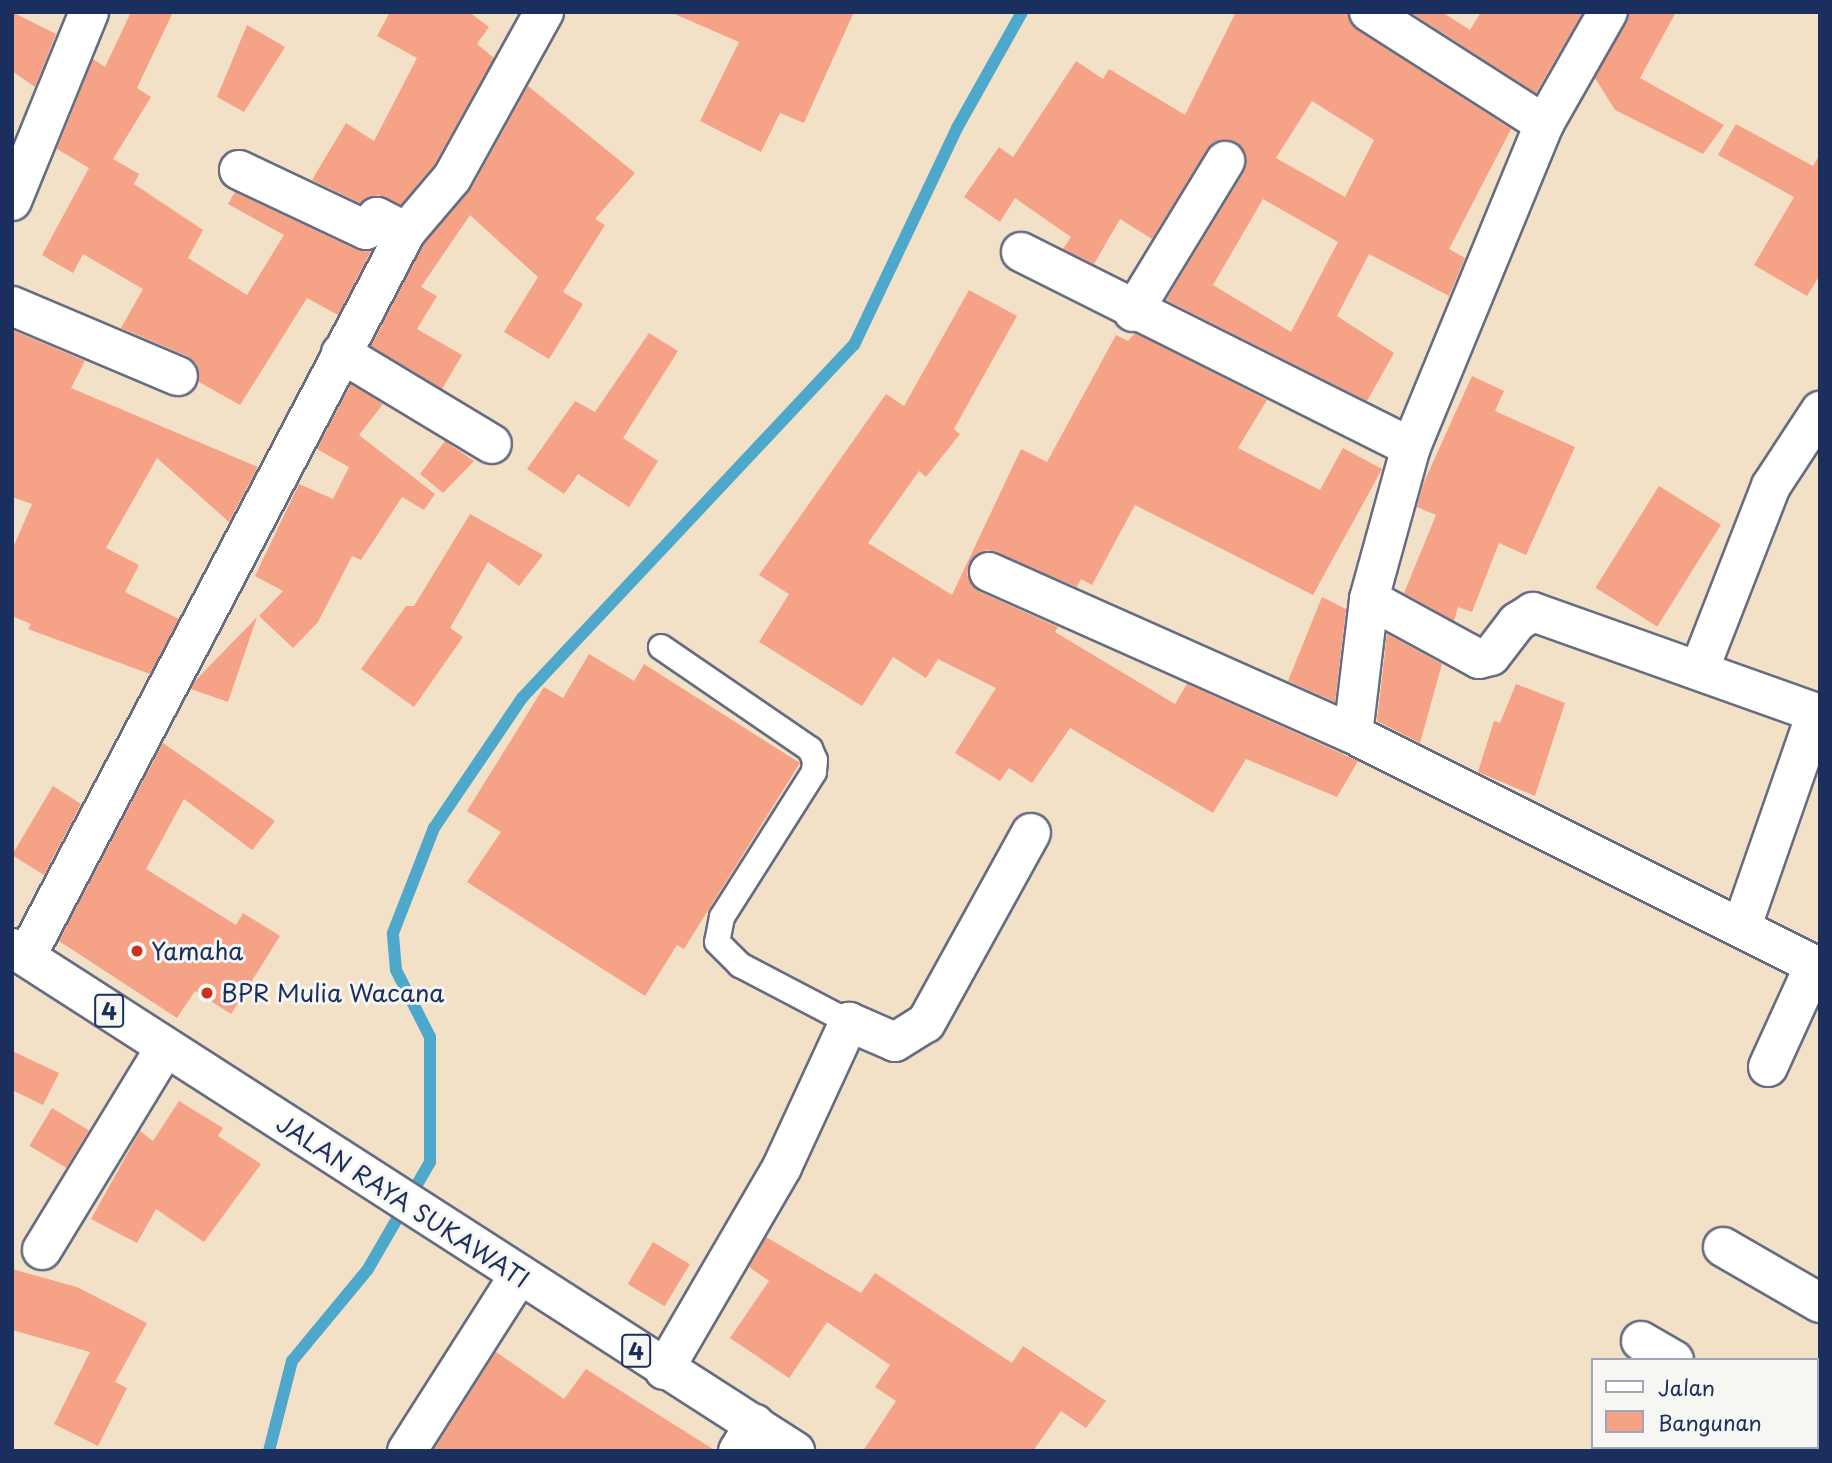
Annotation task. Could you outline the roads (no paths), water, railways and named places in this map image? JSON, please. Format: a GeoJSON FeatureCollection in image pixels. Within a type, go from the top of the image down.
{"type":"FeatureCollection","features":[{"type":"Feature","properties":{"kind":"main road"},"geometry":{"type":"LineString","coordinates":[[12,201],[89,12]]}},
{"type":"Feature","properties":{"kind":"main road"},"geometry":{"type":"LineString","coordinates":[[19,953],[406,232],[452,178],[544,12]]}},
{"type":"Feature","properties":{"kind":"main road"},"geometry":{"type":"LineString","coordinates":[[1369,12],[1544,124]]}},
{"type":"Feature","properties":{"kind":"main road"},"geometry":{"type":"LineString","coordinates":[[1353,734],[1369,599],[1411,447],[1544,124],[1608,12]]}},
{"type":"Feature","properties":{"kind":"main road"},"geometry":{"type":"LineString","coordinates":[[1133,312],[1225,161]]}},
{"type":"Feature","properties":{"kind":"main road"},"geometry":{"type":"LineString","coordinates":[[239,170],[366,230],[377,217],[406,232]]}},
{"type":"Feature","properties":{"kind":"main road"},"geometry":{"type":"LineString","coordinates":[[1021,252],[1133,312],[1411,447]]}},
{"type":"Feature","properties":{"kind":"main road"},"geometry":{"type":"LineString","coordinates":[[12,306],[178,376]]}},
{"type":"Feature","properties":{"kind":"main road"},"geometry":{"type":"LineString","coordinates":[[341,353],[492,444]]}},
{"type":"Feature","properties":{"kind":"main road"},"geometry":{"type":"LineString","coordinates":[[1700,668],[1771,486],[1820,411]]}},
{"type":"Feature","properties":{"kind":"main road"},"geometry":{"type":"LineString","coordinates":[[989,572],[1353,734],[1742,926],[1817,967],[1768,1067]]}},
{"type":"Feature","properties":{"kind":"main road"},"geometry":{"type":"LineString","coordinates":[[1369,599],[1479,659],[1491,656],[1517,622],[1533,612],[1700,668],[1818,713],[1742,926]]}},
{"type":"Feature","properties":{"kind":"main road"},"geometry":{"type":"LineString","coordinates":[[664,1370],[782,1167],[849,1022],[895,1042],[926,1023],[1031,833]]}},
{"type":"Feature","properties":{"kind":"main road","name":"JALAN RAYA SUKAWATI"},"geometry":{"type":"LineString","coordinates":[[19,953],[664,1370],[747,1438],[795,1451]]}},
{"type":"Feature","properties":{"kind":"main road"},"geometry":{"type":"LineString","coordinates":[[42,1250],[165,1048]]}},
{"type":"Feature","properties":{"kind":"main road"},"geometry":{"type":"LineString","coordinates":[[1723,1247],[1820,1303]]}},
{"type":"Feature","properties":{"kind":"main road"},"geometry":{"type":"LineString","coordinates":[[407,1451],[518,1277]]}},
{"type":"Feature","properties":{"kind":"main road"},"geometry":{"type":"LineString","coordinates":[[1641,1341],[1671,1358]]}},
{"type":"Feature","properties":{"kind":"lane"},"geometry":{"type":"LineString","coordinates":[[661,647],[810,749],[815,760],[814,772],[722,917],[717,942],[740,965],[849,1022]]}},
{"type":"Feature","properties":{"kind":"waterway"},"geometry":{"type":"LineString","coordinates":[[269,1451],[292,1361],[368,1269],[430,1162],[430,1037],[396,970],[393,933],[434,828],[522,698],[854,345],[957,128],[1022,12]]}},
{"type":"Feature","properties":{"kind":"place","name":"Yamaha"},"geometry":{"type":"Point","coordinates":[137,951]}},
{"type":"Feature","properties":{"kind":"place","name":"BPR Mulia Wacana"},"geometry":{"type":"Point","coordinates":[207,993]}}]}
